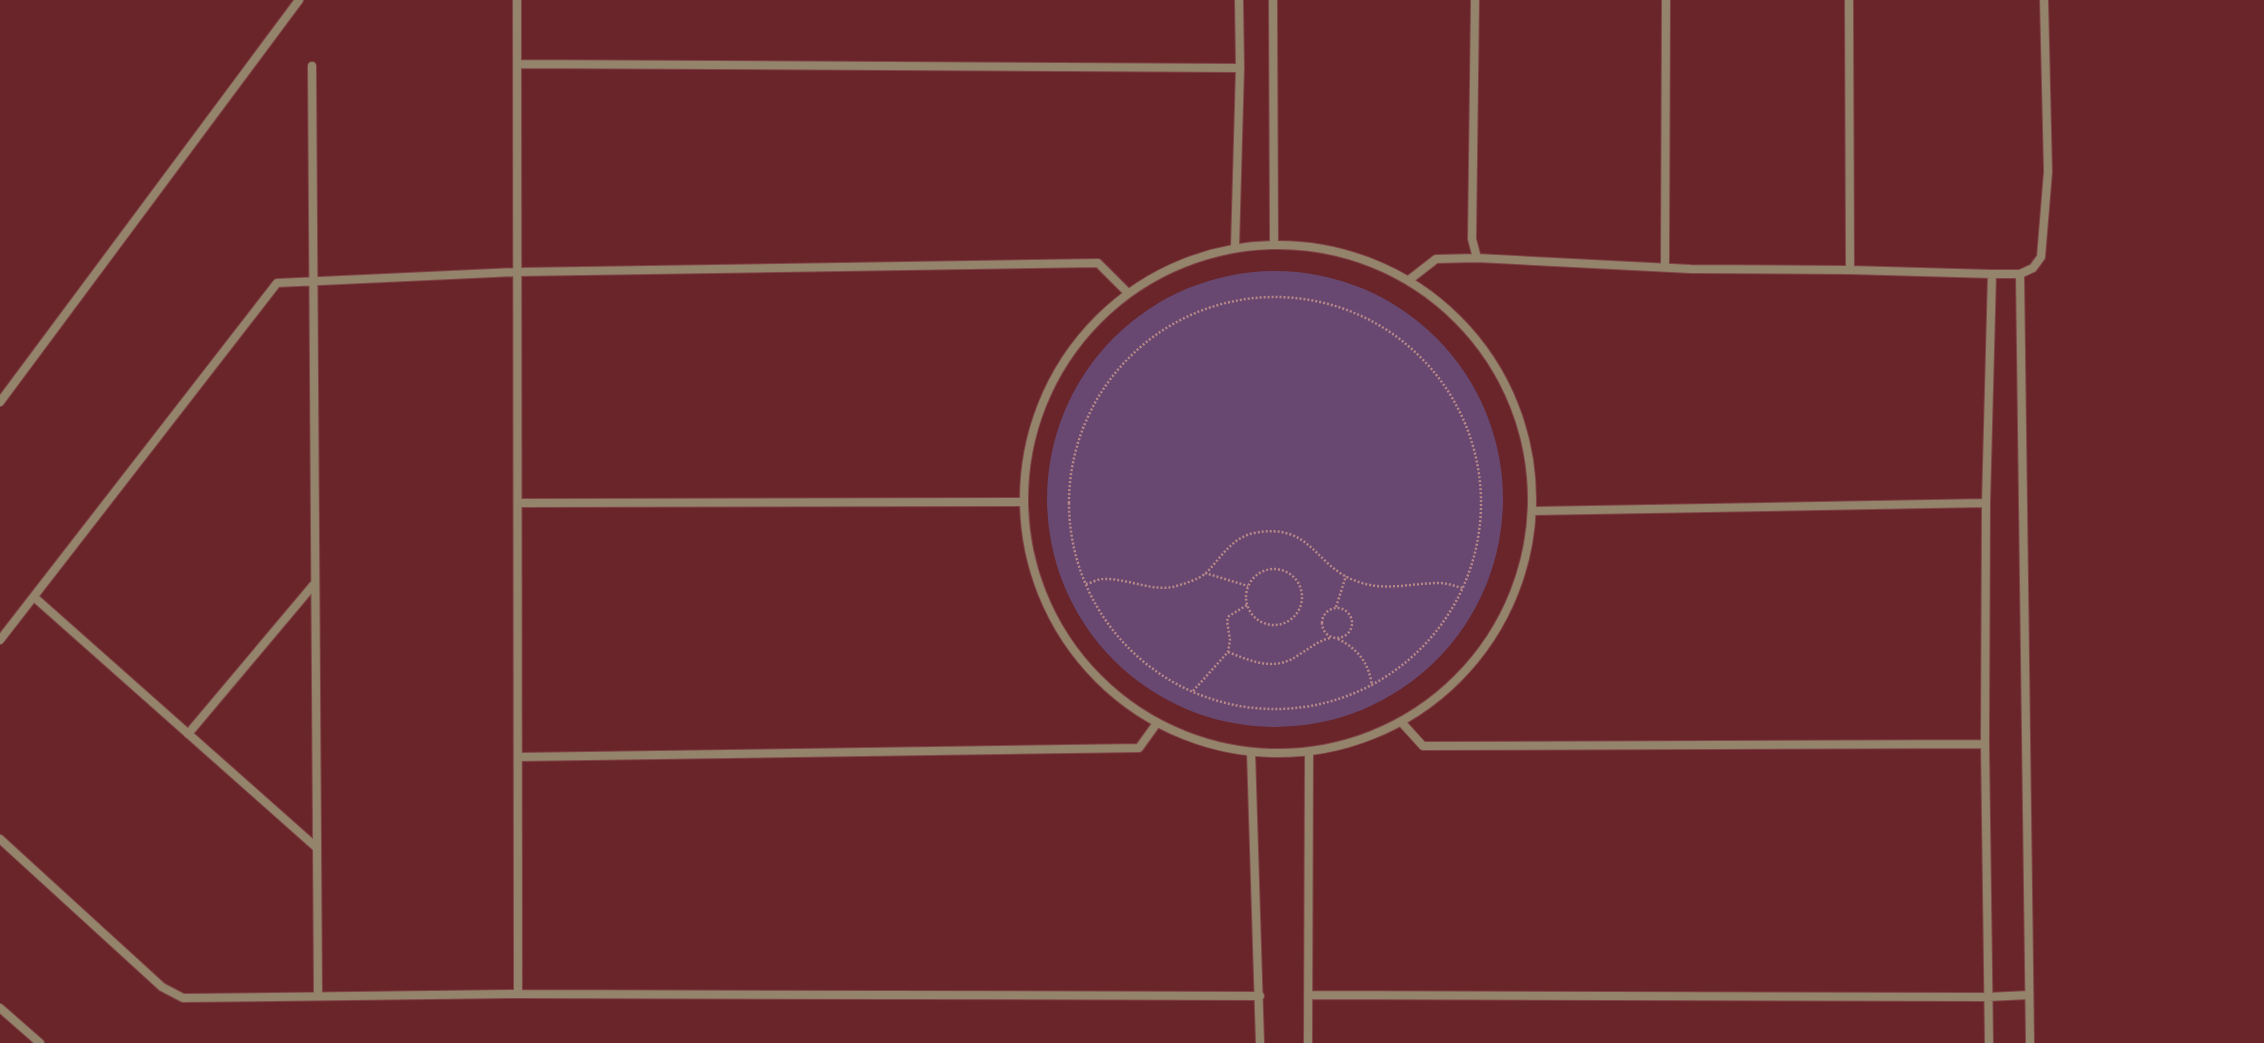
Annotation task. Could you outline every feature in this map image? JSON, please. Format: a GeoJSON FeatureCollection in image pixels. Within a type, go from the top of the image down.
{"type":"FeatureCollection","features":[{"type":"Feature","properties":{"kind":"street"},"geometry":{"type":"LineString","coordinates":[[0,402],[299,0]]}},
{"type":"Feature","properties":{"kind":"street"},"geometry":{"type":"LineString","coordinates":[[517,0],[519,503],[518,994]]}},
{"type":"Feature","properties":{"kind":"street"},"geometry":{"type":"LineString","coordinates":[[1235,247],[1240,68],[1239,0]]}},
{"type":"Feature","properties":{"kind":"street"},"geometry":{"type":"LineString","coordinates":[[1273,0],[1274,244]]}},
{"type":"Feature","properties":{"kind":"street"},"geometry":{"type":"LineString","coordinates":[[1475,0],[1472,239],[1477,258]]}},
{"type":"Feature","properties":{"kind":"street"},"geometry":{"type":"LineString","coordinates":[[1665,267],[1666,0]]}},
{"type":"Feature","properties":{"kind":"street"},"geometry":{"type":"LineString","coordinates":[[1849,0],[1850,270]]}},
{"type":"Feature","properties":{"kind":"street"},"geometry":{"type":"LineString","coordinates":[[1409,280],[1436,259],[1477,258],[1665,267],[2020,274],[2033,268],[2041,257],[2048,172],[2044,0]]}},
{"type":"Feature","properties":{"kind":"street"},"geometry":{"type":"LineString","coordinates":[[517,64],[1240,68]]}},
{"type":"Feature","properties":{"kind":"street"},"geometry":{"type":"LineString","coordinates":[[312,66],[318,996]]}},
{"type":"Feature","properties":{"kind":"street"},"geometry":{"type":"LineString","coordinates":[[1274,244],[1344,252],[1409,280],[1452,313],[1488,355],[1514,404],[1529,456],[1533,511],[1524,568],[1502,622],[1469,669],[1426,707],[1403,724],[1343,746],[1309,753],[1280,754],[1251,752],[1203,742],[1157,723],[1113,692],[1076,653],[1048,607],[1033,563],[1024,502],[1028,452],[1042,403],[1065,359],[1097,319],[1128,293],[1183,262],[1235,247],[1274,244]]}},
{"type":"Feature","properties":{"kind":"street"},"geometry":{"type":"LineString","coordinates":[[0,640],[277,283],[518,272],[1098,263],[1128,293]]}},
{"type":"Feature","properties":{"kind":"street"},"geometry":{"type":"LineString","coordinates":[[1988,1043],[1985,744],[1986,503],[1992,274]]}},
{"type":"Feature","properties":{"kind":"street"},"geometry":{"type":"LineString","coordinates":[[2020,274],[2030,1043]]}},
{"type":"Feature","properties":{"kind":"street"},"geometry":{"type":"LineString","coordinates":[[519,503],[1024,502]]}},
{"type":"Feature","properties":{"kind":"street"},"geometry":{"type":"LineString","coordinates":[[1533,511],[1986,503]]}},
{"type":"Feature","properties":{"kind":"street"},"geometry":{"type":"LineString","coordinates":[[188,734],[315,583]]}},
{"type":"Feature","properties":{"kind":"street"},"geometry":{"type":"LineString","coordinates":[[34,597],[317,848]]}},
{"type":"Feature","properties":{"kind":"street"},"geometry":{"type":"LineString","coordinates":[[518,757],[1139,748],[1157,723]]}},
{"type":"Feature","properties":{"kind":"street"},"geometry":{"type":"LineString","coordinates":[[1403,724],[1423,746],[1985,744]]}},
{"type":"Feature","properties":{"kind":"street"},"geometry":{"type":"LineString","coordinates":[[1251,752],[1260,996],[1260,1043]]}},
{"type":"Feature","properties":{"kind":"street"},"geometry":{"type":"LineString","coordinates":[[1308,1043],[1309,753]]}},
{"type":"Feature","properties":{"kind":"street"},"geometry":{"type":"LineString","coordinates":[[0,839],[162,987],[183,998],[518,994],[1260,996]]}},
{"type":"Feature","properties":{"kind":"street"},"geometry":{"type":"LineString","coordinates":[[1308,995],[1987,997],[2029,995]]}},
{"type":"Feature","properties":{"kind":"street"},"geometry":{"type":"LineString","coordinates":[[0,1008],[40,1043]]}},
{"type":"Feature","properties":{"kind":"path"},"geometry":{"type":"LineString","coordinates":[[1277,296],[1311,299],[1344,308],[1375,322],[1403,341],[1428,365],[1449,392],[1465,422],[1476,455],[1481,488],[1481,522],[1476,549],[1464,588],[1447,618],[1426,645],[1401,668],[1372,686],[1341,699],[1314,706],[1274,710],[1240,706],[1207,698],[1176,684],[1148,665],[1123,641],[1102,614],[1086,584],[1075,551],[1070,518],[1070,484],[1078,444],[1088,418],[1104,388],[1125,361],[1150,338],[1179,320],[1210,307],[1243,299],[1277,296]]}},
{"type":"Feature","properties":{"kind":"path"},"geometry":{"type":"LineString","coordinates":[[1086,584],[1103,579],[1149,586],[1171,587],[1191,581],[1205,574],[1220,555],[1237,540],[1252,533],[1272,531],[1289,534],[1305,541],[1338,571],[1355,581],[1372,586],[1397,588],[1441,583],[1464,588]]}},
{"type":"Feature","properties":{"kind":"path"},"geometry":{"type":"LineString","coordinates":[[1273,568],[1283,570],[1292,575],[1300,583],[1303,594],[1302,604],[1297,614],[1290,621],[1280,625],[1269,625],[1259,621],[1251,614],[1247,605],[1246,595],[1248,586],[1254,577],[1263,570],[1273,568]]}},
{"type":"Feature","properties":{"kind":"path"},"geometry":{"type":"LineString","coordinates":[[1205,574],[1248,586]]}},
{"type":"Feature","properties":{"kind":"path"},"geometry":{"type":"LineString","coordinates":[[1336,607],[1346,576]]}},
{"type":"Feature","properties":{"kind":"path"},"geometry":{"type":"LineString","coordinates":[[1193,691],[1228,652],[1230,640],[1227,619],[1247,605]]}},
{"type":"Feature","properties":{"kind":"path"},"geometry":{"type":"LineString","coordinates":[[1330,638],[1323,632],[1321,624],[1322,616],[1328,610],[1336,607],[1344,609],[1350,615],[1352,622],[1351,631],[1338,639]]}},
{"type":"Feature","properties":{"kind":"path"},"geometry":{"type":"LineString","coordinates":[[1228,652],[1259,664],[1276,665],[1292,660],[1320,640],[1330,638],[1338,639],[1358,652],[1370,674],[1372,686]]}},
{"type":"Feature","properties":{"kind":"shaded area"},"geometry":{"type":"Polygon","coordinates":[[[1275,271],[1297,272],[1319,276],[1341,281],[1362,289],[1382,298],[1402,310],[1436,338],[1464,372],[1476,392],[1485,412],[1493,433],[1498,455],[1502,477],[1502,521],[1498,543],[1493,565],[1485,586],[1476,606],[1464,626],[1436,660],[1402,688],[1382,700],[1362,709],[1341,717],[1319,722],[1297,726],[1275,727],[1253,726],[1231,722],[1209,717],[1188,709],[1168,700],[1148,688],[1114,660],[1086,626],[1074,606],[1065,586],[1057,565],[1052,543],[1048,521],[1047,499],[1048,477],[1052,455],[1057,433],[1065,412],[1074,392],[1086,372],[1114,338],[1148,310],[1168,298],[1188,289],[1209,281],[1231,276],[1253,272],[1275,271]]]}}]}
